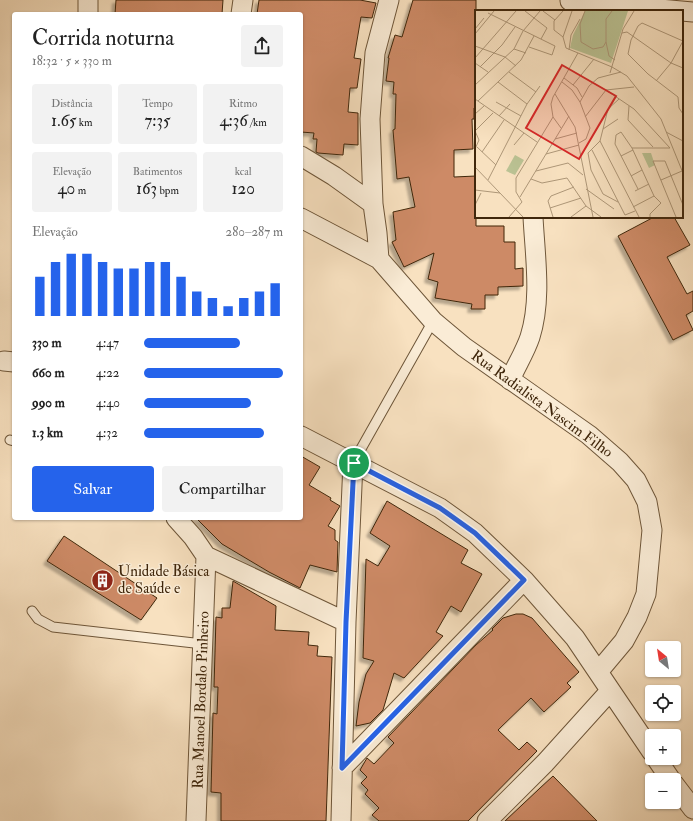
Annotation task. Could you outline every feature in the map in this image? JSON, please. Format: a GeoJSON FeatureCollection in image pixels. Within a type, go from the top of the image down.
{"type":"FeatureCollection","features":[{"type":"Feature","properties":{"kind":"street"},"geometry":{"type":"LineString","coordinates":[[88,0],[88,12]]}},
{"type":"Feature","properties":{"kind":"street"},"geometry":{"type":"LineString","coordinates":[[241,12],[243,0]]}},
{"type":"Feature","properties":{"kind":"street"},"geometry":{"type":"LineString","coordinates":[[379,259],[373,204],[370,119],[375,53],[389,0]]}},
{"type":"Feature","properties":{"kind":"street"},"geometry":{"type":"LineString","coordinates":[[569,4],[662,10]]}},
{"type":"Feature","properties":{"kind":"street"},"geometry":{"type":"LineString","coordinates":[[683,11],[693,12]]}},
{"type":"Feature","properties":{"kind":"street"},"geometry":{"type":"LineString","coordinates":[[303,157],[334,176],[373,204]]}},
{"type":"Feature","properties":{"kind":"street"},"geometry":{"type":"LineString","coordinates":[[510,380],[529,338],[536,312],[533,218]]}},
{"type":"Feature","properties":{"kind":"street","name":"Rua Radialista Nascim Filho"},"geometry":{"type":"LineString","coordinates":[[303,219],[379,259],[434,321],[464,347],[584,431],[620,462],[636,480],[647,502],[652,530],[646,594],[637,617],[624,641],[598,672]]}},
{"type":"Feature","properties":{"kind":"street"},"geometry":{"type":"LineString","coordinates":[[303,437],[440,508],[475,533],[524,580],[575,638],[645,742]]}},
{"type":"Feature","properties":{"kind":"street"},"geometry":{"type":"LineString","coordinates":[[341,821],[346,622],[354,463]]}},
{"type":"Feature","properties":{"kind":"street"},"geometry":{"type":"LineString","coordinates":[[178,520],[193,537],[206,556],[346,622]]}},
{"type":"Feature","properties":{"kind":"street","name":"Rua Manoel Bordalo Pinheiro"},"geometry":{"type":"LineString","coordinates":[[196,821],[206,556]]}},
{"type":"Feature","properties":{"kind":"street"},"geometry":{"type":"LineString","coordinates":[[342,768],[524,580]]}},
{"type":"Feature","properties":{"kind":"street"},"geometry":{"type":"LineString","coordinates":[[486,821],[545,763],[610,691]]}},
{"type":"Feature","properties":{"kind":"street"},"geometry":{"type":"LineString","coordinates":[[681,793],[693,809]]}},
{"type":"Feature","properties":{"kind":"lane"},"geometry":{"type":"LineString","coordinates":[[354,463],[434,321]]}},
{"type":"Feature","properties":{"kind":"lane"},"geometry":{"type":"LineString","coordinates":[[32,611],[38,619],[52,627],[203,644]]}},
{"type":"Feature","properties":{"kind":"building"},"geometry":{"type":"Polygon","coordinates":[[[116,0],[223,0],[222,12],[115,12],[116,0]]]}},
{"type":"Feature","properties":{"kind":"building"},"geometry":{"type":"Polygon","coordinates":[[[259,0],[360,0],[376,3],[372,18],[361,17],[354,58],[361,59],[357,88],[350,88],[348,112],[358,113],[358,145],[344,144],[343,155],[316,152],[317,139],[313,139],[314,133],[303,132],[303,12],[257,12],[259,0]]]}},
{"type":"Feature","properties":{"kind":"building"},"geometry":{"type":"Polygon","coordinates":[[[413,0],[476,0],[475,108],[474,119],[472,119],[473,149],[454,150],[454,177],[475,176],[476,226],[504,226],[504,242],[515,242],[515,269],[523,268],[523,286],[498,287],[498,295],[485,295],[485,309],[471,309],[472,304],[435,298],[438,282],[428,279],[434,253],[404,267],[392,242],[396,240],[393,212],[415,207],[409,177],[397,179],[393,130],[395,129],[396,94],[393,94],[394,82],[386,81],[388,58],[395,35],[402,37],[413,0]]]}},
{"type":"Feature","properties":{"kind":"building"},"geometry":{"type":"Polygon","coordinates":[[[652,218],[675,218],[690,245],[667,257],[687,294],[693,291],[693,311],[686,315],[693,330],[673,340],[618,236],[652,218]]]}},
{"type":"Feature","properties":{"kind":"building"},"geometry":{"type":"Polygon","coordinates":[[[303,457],[320,467],[309,485],[331,498],[330,500],[340,506],[328,526],[335,530],[335,540],[338,542],[337,572],[310,565],[300,588],[269,572],[222,544],[198,520],[303,520],[303,457]]]}},
{"type":"Feature","properties":{"kind":"building"},"geometry":{"type":"Polygon","coordinates":[[[387,501],[468,550],[461,563],[482,574],[461,612],[451,606],[436,632],[443,636],[404,678],[394,673],[383,710],[370,723],[356,726],[359,702],[366,674],[374,661],[363,658],[366,559],[378,566],[390,546],[370,533],[387,501]]]}},
{"type":"Feature","properties":{"kind":"building","name":"Unidade Básica de Saúde e"},"geometry":{"type":"Polygon","coordinates":[[[64,536],[157,598],[141,620],[47,561],[64,536]]]}},
{"type":"Feature","properties":{"kind":"building"},"geometry":{"type":"Polygon","coordinates":[[[233,581],[276,606],[275,630],[309,632],[308,645],[318,646],[317,656],[332,657],[326,821],[221,821],[221,793],[211,792],[213,713],[217,714],[218,687],[214,687],[216,617],[222,618],[222,608],[230,608],[233,581]]]}},
{"type":"Feature","properties":{"kind":"building"},"geometry":{"type":"Polygon","coordinates":[[[516,614],[523,614],[532,618],[579,672],[567,683],[571,687],[544,712],[531,698],[498,730],[519,750],[527,742],[537,751],[468,821],[379,821],[372,815],[379,808],[365,794],[368,790],[361,783],[367,777],[360,770],[367,758],[374,764],[394,743],[388,737],[503,618],[516,614]]]}},
{"type":"Feature","properties":{"kind":"building"},"geometry":{"type":"Polygon","coordinates":[[[553,776],[597,821],[505,821],[539,789],[553,776]]]}},
{"type":"Feature","properties":{"kind":"place","name":"Unidade Básica de Saúde e"},"geometry":{"type":"Point","coordinates":[103,580]}},
{"type":"Feature","properties":{"kind":"route"},"geometry":{"type":"LineString","coordinates":[[354,463],[440,508],[475,533],[524,580],[342,768],[346,622],[354,463]]}}]}
